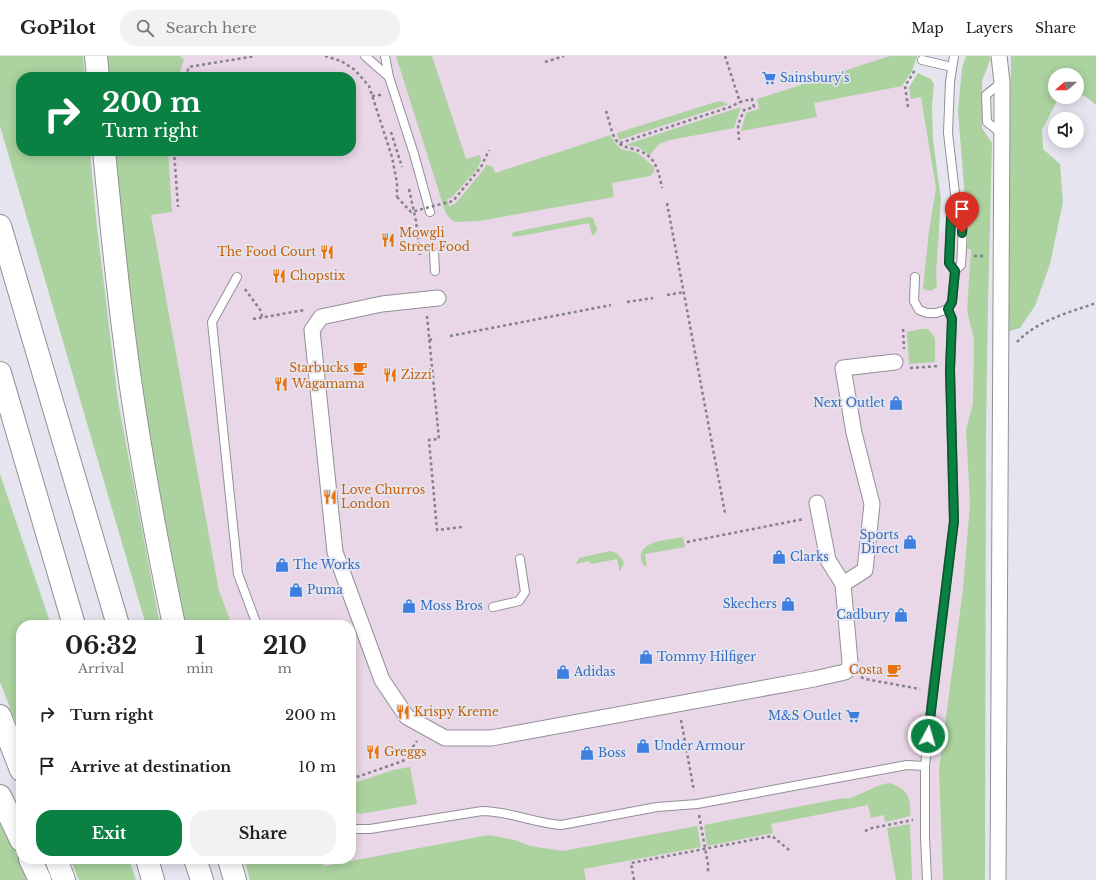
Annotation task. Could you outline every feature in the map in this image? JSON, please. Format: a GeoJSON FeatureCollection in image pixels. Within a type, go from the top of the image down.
{"type":"FeatureCollection","features":[{"type":"Feature","properties":{"kind":"highway"},"geometry":{"type":"LineString","coordinates":[[96,56],[98,72]]}},
{"type":"Feature","properties":{"kind":"highway"},"geometry":{"type":"LineString","coordinates":[[105,156],[124,336],[140,444],[173,620]]}},
{"type":"Feature","properties":{"kind":"highway"},"geometry":{"type":"LineString","coordinates":[[0,226],[117,620]]}},
{"type":"Feature","properties":{"kind":"highway"},"geometry":{"type":"LineString","coordinates":[[0,373],[73,620]]}},
{"type":"Feature","properties":{"kind":"highway"},"geometry":{"type":"LineString","coordinates":[[0,716],[16,757]]}},
{"type":"Feature","properties":{"kind":"highway"},"geometry":{"type":"LineString","coordinates":[[0,796],[16,830]]}},
{"type":"Feature","properties":{"kind":"highway"},"geometry":{"type":"LineString","coordinates":[[32,864],[40,880]]}},
{"type":"Feature","properties":{"kind":"highway"},"geometry":{"type":"LineString","coordinates":[[58,864],[64,880]]}},
{"type":"Feature","properties":{"kind":"highway"},"geometry":{"type":"LineString","coordinates":[[148,864],[153,880]]}},
{"type":"Feature","properties":{"kind":"highway"},"geometry":{"type":"LineString","coordinates":[[197,864],[202,880]]}},
{"type":"Feature","properties":{"kind":"highway"},"geometry":{"type":"LineString","coordinates":[[230,864],[235,880]]}},
{"type":"Feature","properties":{"kind":"street"},"geometry":{"type":"LineString","coordinates":[[998,880],[1002,82],[999,56]]}},
{"type":"Feature","properties":{"kind":"street"},"geometry":{"type":"LineString","coordinates":[[438,298],[382,304],[321,317],[312,330],[335,552],[382,680],[407,717],[445,738],[491,738],[845,672],[849,669],[850,662],[843,584],[828,560],[817,503]]}},
{"type":"Feature","properties":{"kind":"street"},"geometry":{"type":"LineString","coordinates":[[843,584],[864,570],[872,504],[854,433],[842,368],[895,362]]}},
{"type":"Feature","properties":{"kind":"lane"},"geometry":{"type":"LineString","coordinates":[[365,56],[389,78]]}},
{"type":"Feature","properties":{"kind":"lane"},"geometry":{"type":"LineString","coordinates":[[385,56],[389,78],[414,154],[430,212]]}},
{"type":"Feature","properties":{"kind":"lane"},"geometry":{"type":"LineString","coordinates":[[915,277],[914,301],[919,310],[923,312],[936,313],[948,309],[952,302],[955,271],[961,265],[963,218],[956,202],[948,133],[950,82],[954,56]]}},
{"type":"Feature","properties":{"kind":"lane"},"geometry":{"type":"LineString","coordinates":[[922,60],[952,67]]}},
{"type":"Feature","properties":{"kind":"lane"},"geometry":{"type":"LineString","coordinates":[[955,271],[949,263],[951,218],[956,202]]}},
{"type":"Feature","properties":{"kind":"lane"},"geometry":{"type":"LineString","coordinates":[[434,253],[435,271]]}},
{"type":"Feature","properties":{"kind":"lane"},"geometry":{"type":"LineString","coordinates":[[237,277],[212,322],[238,574],[255,620]]}},
{"type":"Feature","properties":{"kind":"lane"},"geometry":{"type":"LineString","coordinates":[[927,880],[925,766],[954,521],[950,370],[952,319],[948,309]]}},
{"type":"Feature","properties":{"kind":"lane"},"geometry":{"type":"LineString","coordinates":[[493,607],[520,601],[525,592],[520,559]]}},
{"type":"Feature","properties":{"kind":"lane"},"geometry":{"type":"LineString","coordinates":[[356,829],[370,829],[482,811],[500,812],[549,824],[561,825],[656,807],[697,804],[907,765],[925,766]]}},
{"type":"Feature","properties":{"kind":"path"},"geometry":{"type":"LineString","coordinates":[[187,72],[189,67],[255,56]]}},
{"type":"Feature","properties":{"kind":"path"},"geometry":{"type":"LineString","coordinates":[[324,56],[341,61],[355,70],[369,86],[392,158],[397,183],[397,197],[411,212],[453,201],[481,167],[489,150]]}},
{"type":"Feature","properties":{"kind":"path"},"geometry":{"type":"LineString","coordinates":[[545,62],[564,56]]}},
{"type":"Feature","properties":{"kind":"path"},"geometry":{"type":"LineString","coordinates":[[725,56],[740,102]]}},
{"type":"Feature","properties":{"kind":"path"},"geometry":{"type":"LineString","coordinates":[[908,107],[905,86],[916,69]]}},
{"type":"Feature","properties":{"kind":"path"},"geometry":{"type":"LineString","coordinates":[[620,143],[752,99],[754,107],[744,110],[738,125],[739,140]]}},
{"type":"Feature","properties":{"kind":"path"},"geometry":{"type":"LineString","coordinates":[[606,111],[616,140],[623,146],[648,156],[655,163],[658,169],[662,188]]}},
{"type":"Feature","properties":{"kind":"path"},"geometry":{"type":"LineString","coordinates":[[174,156],[178,207]]}},
{"type":"Feature","properties":{"kind":"path"},"geometry":{"type":"LineString","coordinates":[[667,203],[725,513]]}},
{"type":"Feature","properties":{"kind":"path"},"geometry":{"type":"LineString","coordinates":[[237,277],[261,311],[262,317]]}},
{"type":"Feature","properties":{"kind":"path"},"geometry":{"type":"LineString","coordinates":[[668,295],[684,292]]}},
{"type":"Feature","properties":{"kind":"path"},"geometry":{"type":"LineString","coordinates":[[627,302],[653,298]]}},
{"type":"Feature","properties":{"kind":"path"},"geometry":{"type":"LineString","coordinates":[[1000,362],[1020,339],[1040,324],[1049,319],[1096,303]]}},
{"type":"Feature","properties":{"kind":"path"},"geometry":{"type":"LineString","coordinates":[[450,336],[611,306]]}},
{"type":"Feature","properties":{"kind":"path"},"geometry":{"type":"LineString","coordinates":[[253,319],[306,310],[321,317]]}},
{"type":"Feature","properties":{"kind":"path"},"geometry":{"type":"LineString","coordinates":[[429,340],[434,339]]}},
{"type":"Feature","properties":{"kind":"path"},"geometry":{"type":"LineString","coordinates":[[895,362],[909,368],[938,366],[950,370]]}},
{"type":"Feature","properties":{"kind":"path"},"geometry":{"type":"LineString","coordinates":[[687,542],[806,519],[820,520]]}},
{"type":"Feature","properties":{"kind":"path"},"geometry":{"type":"LineString","coordinates":[[454,528],[462,527]]}},
{"type":"Feature","properties":{"kind":"path"},"geometry":{"type":"LineString","coordinates":[[728,528],[730,534]]}},
{"type":"Feature","properties":{"kind":"path"},"geometry":{"type":"LineString","coordinates":[[849,669],[865,679],[919,690],[933,690]]}},
{"type":"Feature","properties":{"kind":"path"},"geometry":{"type":"LineString","coordinates":[[678,704],[695,794]]}},
{"type":"Feature","properties":{"kind":"path"},"geometry":{"type":"LineString","coordinates":[[356,777],[403,761],[426,727]]}},
{"type":"Feature","properties":{"kind":"path"},"geometry":{"type":"LineString","coordinates":[[865,831],[913,820],[925,820]]}},
{"type":"Feature","properties":{"kind":"path"},"geometry":{"type":"LineString","coordinates":[[700,821],[708,864],[708,874]]}},
{"type":"Feature","properties":{"kind":"path"},"geometry":{"type":"LineString","coordinates":[[634,880],[632,863],[772,836],[788,850]]}},
{"type":"Feature","properties":{"kind":"shaded area"},"geometry":{"type":"Polygon","coordinates":[[[160,56],[910,56],[906,66],[912,71],[902,85],[909,87],[911,98],[921,97],[936,188],[929,231],[957,233],[957,249],[971,250],[967,311],[974,339],[973,403],[966,430],[970,503],[963,589],[939,770],[943,880],[570,880],[530,846],[515,840],[488,835],[356,860],[356,620],[230,620],[219,591],[151,214],[146,156],[356,156],[356,72],[157,72],[160,56]]]}},
{"type":"Feature","properties":{"kind":"shaded area"},"geometry":{"type":"Polygon","coordinates":[[[323,864],[335,864],[324,866],[323,864]]]}},
{"type":"Feature","properties":{"kind":"green space"},"geometry":{"type":"Polygon","coordinates":[[[0,56],[83,56],[85,72],[16,72],[16,156],[90,156],[96,218],[118,401],[159,620],[145,620],[0,126],[0,56]]]}},
{"type":"Feature","properties":{"kind":"green space"},"geometry":{"type":"Polygon","coordinates":[[[107,56],[180,56],[184,60],[180,72],[109,72],[107,56]]]}},
{"type":"Feature","properties":{"kind":"green space"},"geometry":{"type":"Polygon","coordinates":[[[396,56],[432,56],[466,159],[480,155],[481,161],[477,169],[451,198],[447,199],[449,206],[455,204],[486,165],[492,166],[495,173],[611,135],[615,143],[621,149],[638,153],[654,167],[654,172],[650,176],[612,183],[614,197],[479,221],[456,222],[446,214],[396,56]]]}},
{"type":"Feature","properties":{"kind":"green space"},"geometry":{"type":"Polygon","coordinates":[[[890,56],[917,56],[912,71],[902,86],[814,103],[817,117],[741,131],[746,113],[759,109],[757,99],[890,56]]]}},
{"type":"Feature","properties":{"kind":"green space"},"geometry":{"type":"Polygon","coordinates":[[[966,56],[989,56],[991,58],[982,81],[982,128],[992,143],[986,431],[985,880],[943,880],[939,770],[963,589],[970,503],[966,430],[973,403],[974,339],[967,311],[971,250],[967,249],[969,218],[965,200],[958,111],[962,68],[966,56]]]}},
{"type":"Feature","properties":{"kind":"green space"},"geometry":{"type":"Polygon","coordinates":[[[1011,56],[1096,56],[1096,105],[1084,96],[1084,68],[1048,68],[1048,104],[1055,104],[1051,112],[1048,112],[1048,118],[1042,130],[1043,149],[1060,164],[1063,202],[1050,264],[1035,306],[1020,328],[1007,332],[1011,56]]]}},
{"type":"Feature","properties":{"kind":"green space"},"geometry":{"type":"Polygon","coordinates":[[[918,73],[931,79],[934,84],[932,105],[933,140],[941,200],[936,272],[937,287],[931,291],[923,288],[929,231],[936,188],[921,97],[911,99],[909,87],[918,73]]]}},
{"type":"Feature","properties":{"kind":"green space"},"geometry":{"type":"Polygon","coordinates":[[[719,101],[729,104],[619,140],[617,133],[719,101]]]}},
{"type":"Feature","properties":{"kind":"green space"},"geometry":{"type":"Polygon","coordinates":[[[741,107],[734,128],[670,140],[659,144],[650,155],[638,147],[625,145],[741,107]]]}},
{"type":"Feature","properties":{"kind":"green space"},"geometry":{"type":"Polygon","coordinates":[[[114,156],[168,156],[172,212],[151,215],[219,591],[230,620],[184,620],[146,418],[115,175],[114,156]]]}},
{"type":"Feature","properties":{"kind":"green space"},"geometry":{"type":"Polygon","coordinates":[[[589,217],[593,218],[597,229],[595,234],[592,235],[589,223],[515,237],[511,235],[514,232],[589,217]]]}},
{"type":"Feature","properties":{"kind":"green space"},"geometry":{"type":"Polygon","coordinates":[[[928,329],[935,338],[935,362],[909,364],[907,332],[928,329]]]}},
{"type":"Feature","properties":{"kind":"green space"},"geometry":{"type":"Polygon","coordinates":[[[0,474],[49,620],[16,620],[16,723],[0,682],[0,474]]]}},
{"type":"Feature","properties":{"kind":"green space"},"geometry":{"type":"Polygon","coordinates":[[[683,537],[685,547],[645,554],[647,567],[642,563],[642,551],[645,547],[664,540],[683,537]]]}},
{"type":"Feature","properties":{"kind":"green space"},"geometry":{"type":"Polygon","coordinates":[[[610,551],[615,552],[624,563],[620,572],[617,559],[592,564],[588,561],[576,564],[579,558],[610,551]]]}},
{"type":"Feature","properties":{"kind":"green space"},"geometry":{"type":"Polygon","coordinates":[[[410,767],[417,804],[360,814],[356,812],[356,782],[393,770],[410,767]]]}},
{"type":"Feature","properties":{"kind":"green space"},"geometry":{"type":"Polygon","coordinates":[[[889,783],[900,788],[907,795],[910,804],[910,816],[885,822],[884,815],[871,818],[868,805],[771,824],[773,833],[707,846],[704,825],[838,799],[851,798],[880,785],[889,783]]]}},
{"type":"Feature","properties":{"kind":"green space"},"geometry":{"type":"Polygon","coordinates":[[[0,815],[16,849],[16,864],[23,864],[31,880],[0,880],[0,815]]]}},
{"type":"Feature","properties":{"kind":"green space"},"geometry":{"type":"Polygon","coordinates":[[[910,824],[912,880],[896,880],[887,828],[910,824]]]}},
{"type":"Feature","properties":{"kind":"green space"},"geometry":{"type":"Polygon","coordinates":[[[697,826],[701,847],[584,869],[586,880],[250,880],[245,864],[323,864],[324,866],[335,864],[356,864],[356,860],[488,835],[515,840],[530,846],[563,851],[697,826]]]}},
{"type":"Feature","properties":{"kind":"green space"},"geometry":{"type":"Polygon","coordinates":[[[72,864],[131,864],[136,880],[79,880],[72,864]]]}},
{"type":"Feature","properties":{"kind":"place","name":"Sainsbury's"},"geometry":{"type":"Point","coordinates":[769,78]}},
{"type":"Feature","properties":{"kind":"place","name":"Mowgli Street Food"},"geometry":{"type":"Point","coordinates":[388,240]}},
{"type":"Feature","properties":{"kind":"place","name":"The Food Court"},"geometry":{"type":"Point","coordinates":[327,252]}},
{"type":"Feature","properties":{"kind":"place","name":"Chopstix"},"geometry":{"type":"Point","coordinates":[279,276]}},
{"type":"Feature","properties":{"kind":"place","name":"Starbucks"},"geometry":{"type":"Point","coordinates":[360,368]}},
{"type":"Feature","properties":{"kind":"place","name":"Zizzi"},"geometry":{"type":"Point","coordinates":[390,375]}},
{"type":"Feature","properties":{"kind":"place","name":"Wagamama"},"geometry":{"type":"Point","coordinates":[281,384]}},
{"type":"Feature","properties":{"kind":"place","name":"Next Outlet"},"geometry":{"type":"Point","coordinates":[896,403]}},
{"type":"Feature","properties":{"kind":"place","name":"Love Churros London"},"geometry":{"type":"Point","coordinates":[330,497]}},
{"type":"Feature","properties":{"kind":"place","name":"Sports Direct"},"geometry":{"type":"Point","coordinates":[910,542]}},
{"type":"Feature","properties":{"kind":"place","name":"Clarks"},"geometry":{"type":"Point","coordinates":[779,557]}},
{"type":"Feature","properties":{"kind":"place","name":"The Works"},"geometry":{"type":"Point","coordinates":[282,565]}},
{"type":"Feature","properties":{"kind":"place","name":"Puma"},"geometry":{"type":"Point","coordinates":[296,590]}},
{"type":"Feature","properties":{"kind":"place","name":"Skechers"},"geometry":{"type":"Point","coordinates":[788,604]}},
{"type":"Feature","properties":{"kind":"place","name":"Moss Bros"},"geometry":{"type":"Point","coordinates":[409,606]}},
{"type":"Feature","properties":{"kind":"place","name":"Cadbury"},"geometry":{"type":"Point","coordinates":[901,615]}},
{"type":"Feature","properties":{"kind":"place","name":"Tommy Hilfiger"},"geometry":{"type":"Point","coordinates":[646,657]}},
{"type":"Feature","properties":{"kind":"place","name":"Costa"},"geometry":{"type":"Point","coordinates":[894,670]}},
{"type":"Feature","properties":{"kind":"place","name":"Adidas"},"geometry":{"type":"Point","coordinates":[563,672]}},
{"type":"Feature","properties":{"kind":"place","name":"Krispy Kreme"},"geometry":{"type":"Point","coordinates":[403,712]}},
{"type":"Feature","properties":{"kind":"place","name":"M&S Outlet"},"geometry":{"type":"Point","coordinates":[853,716]}},
{"type":"Feature","properties":{"kind":"place","name":"Under Armour"},"geometry":{"type":"Point","coordinates":[643,746]}},
{"type":"Feature","properties":{"kind":"place","name":"Greggs"},"geometry":{"type":"Point","coordinates":[373,752]}},
{"type":"Feature","properties":{"kind":"place","name":"Boss"},"geometry":{"type":"Point","coordinates":[587,753]}},
{"type":"Feature","properties":{"kind":"route"},"geometry":{"type":"LineString","coordinates":[[928,736],[954,521],[950,370],[952,319],[948,309],[952,302],[955,271],[949,263],[951,218],[956,202],[963,218],[962,233]]}}]}
